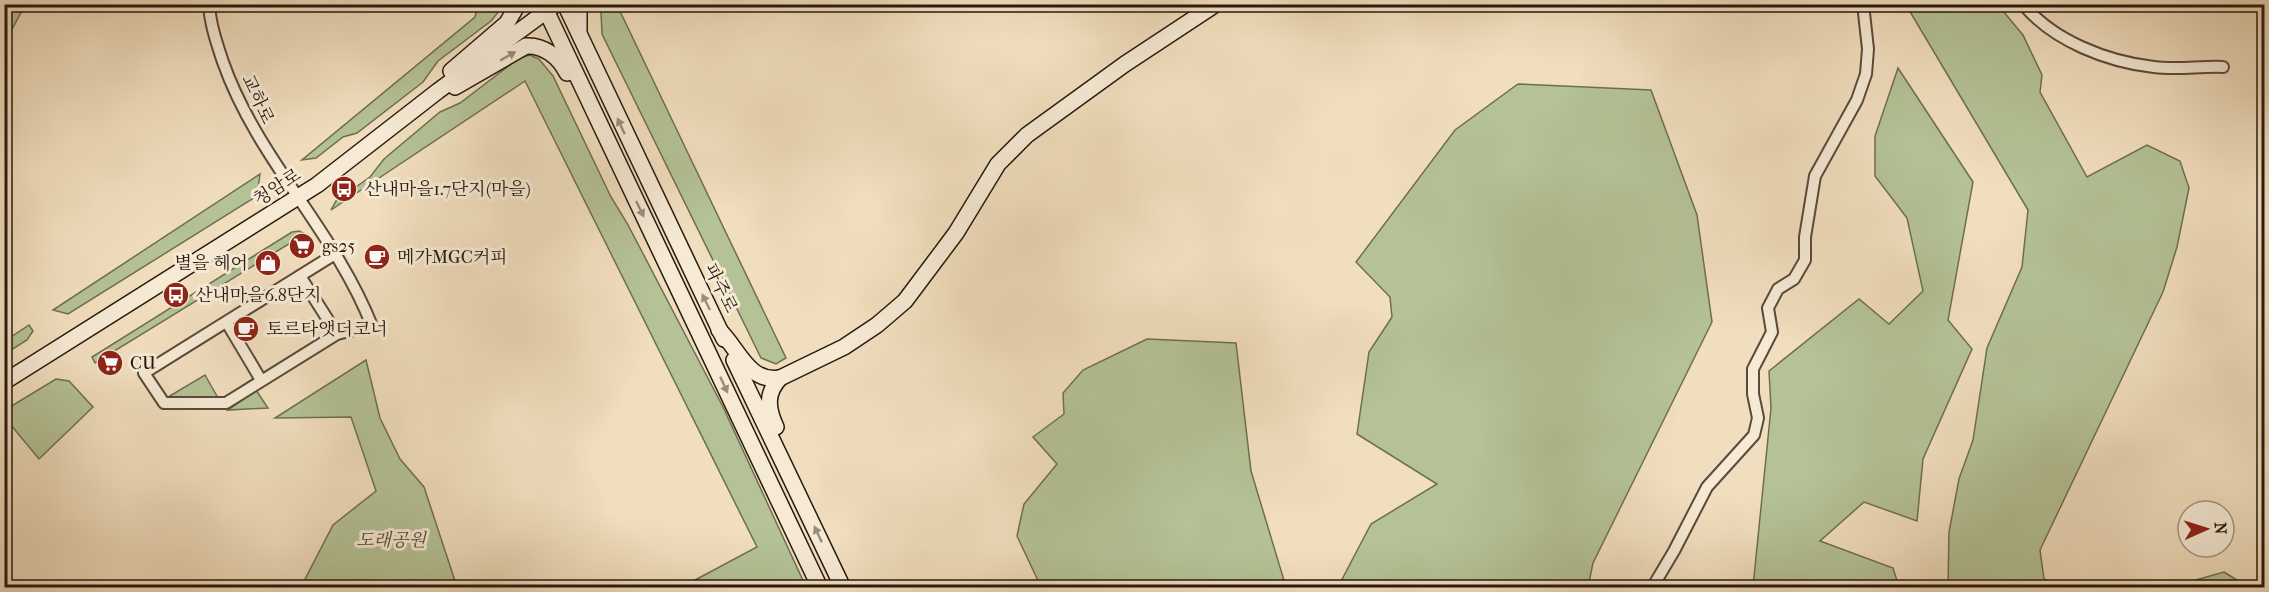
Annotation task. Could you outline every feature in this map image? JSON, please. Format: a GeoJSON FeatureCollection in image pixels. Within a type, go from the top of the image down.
{"type":"FeatureCollection","features":[{"type":"Feature","properties":{"kind":"main road"},"geometry":{"type":"LineString","coordinates":[[438,91],[453,67],[507,24],[518,4]]}},
{"type":"Feature","properties":{"kind":"main road","name":"파주로"},"geometry":{"type":"LineString","coordinates":[[565,4],[843,588]]}},
{"type":"Feature","properties":{"kind":"main road"},"geometry":{"type":"LineString","coordinates":[[579,4],[578,29],[583,44]]}},
{"type":"Feature","properties":{"kind":"main road"},"geometry":{"type":"LineString","coordinates":[[794,483],[792,462],[770,414],[768,399],[772,386],[780,378],[844,347],[877,326],[905,300],[956,233],[998,164],[1027,135],[1125,64],[1216,4]]}},
{"type":"Feature","properties":{"kind":"main road","name":"청암로"},"geometry":{"type":"LineString","coordinates":[[4,382],[298,198],[384,135],[548,7]]}},
{"type":"Feature","properties":{"kind":"main road"},"geometry":{"type":"LineString","coordinates":[[548,7],[630,188],[820,588]]}},
{"type":"Feature","properties":{"kind":"main road"},"geometry":{"type":"LineString","coordinates":[[438,91],[462,85],[526,46],[535,45],[547,50],[562,63],[600,138],[630,188]]}},
{"type":"Feature","properties":{"kind":"main road"},"geometry":{"type":"LineString","coordinates":[[719,330],[733,344],[750,370],[770,379],[780,378]]}},
{"type":"Feature","properties":{"kind":"street","name":"교하로"},"geometry":{"type":"LineString","coordinates":[[209,4],[217,44],[238,100],[260,142],[335,254],[364,305],[372,326],[337,334]]}},
{"type":"Feature","properties":{"kind":"street"},"geometry":{"type":"LineString","coordinates":[[1652,588],[1707,487],[1754,435],[1758,418],[1753,394],[1753,369],[1772,332],[1768,308],[1778,289],[1794,279],[1806,260],[1805,237],[1815,176],[1857,100],[1866,74],[1868,49],[1863,4]]}},
{"type":"Feature","properties":{"kind":"street"},"geometry":{"type":"LineString","coordinates":[[2023,4],[2033,17],[2058,33],[2106,57],[2155,68],[2223,67]]}},
{"type":"Feature","properties":{"kind":"street"},"geometry":{"type":"LineString","coordinates":[[300,276],[337,334],[226,403],[164,403],[144,373],[335,254]]}},
{"type":"Feature","properties":{"kind":"street"},"geometry":{"type":"LineString","coordinates":[[227,323],[261,380]]}},
{"type":"Feature","properties":{"kind":"green space"},"geometry":{"type":"Polygon","coordinates":[[[4,5],[25,5],[10,33],[5,37],[4,5]]]}},
{"type":"Feature","properties":{"kind":"green space"},"geometry":{"type":"Polygon","coordinates":[[[478,5],[504,5],[491,21],[438,61],[423,82],[357,133],[343,137],[316,158],[302,160],[475,17],[478,5]]]}},
{"type":"Feature","properties":{"kind":"green space"},"geometry":{"type":"Polygon","coordinates":[[[605,5],[617,5],[786,358],[776,364],[761,358],[602,34],[601,12],[605,5]]]}},
{"type":"Feature","properties":{"kind":"green space"},"geometry":{"type":"Polygon","coordinates":[[[1906,5],[1998,5],[2023,35],[2042,75],[2040,92],[2087,177],[2147,145],[2180,161],[2189,188],[2177,247],[2163,292],[2040,550],[2044,579],[2067,587],[1948,587],[1949,532],[1959,479],[1973,440],[1987,348],[2022,267],[2028,210],[1906,5]]]}},
{"type":"Feature","properties":{"kind":"green space"},"geometry":{"type":"Polygon","coordinates":[[[530,55],[539,59],[553,76],[611,197],[627,223],[723,407],[806,587],[682,587],[757,547],[525,81],[331,210],[336,201],[370,177],[384,159],[440,112],[460,103],[519,58],[530,55]]]}},
{"type":"Feature","properties":{"kind":"green space"},"geometry":{"type":"Polygon","coordinates":[[[1898,68],[1973,182],[1948,320],[1972,349],[1923,459],[1917,521],[1864,502],[1820,541],[1893,568],[1899,587],[1753,587],[1771,408],[1769,371],[1859,299],[1889,324],[1923,291],[1907,218],[1875,176],[1875,136],[1898,68]]]}},
{"type":"Feature","properties":{"kind":"green space"},"geometry":{"type":"Polygon","coordinates":[[[1518,84],[1651,90],[1697,215],[1712,322],[1593,563],[1588,587],[1338,587],[1371,524],[1437,484],[1357,434],[1369,352],[1392,317],[1390,297],[1356,262],[1455,130],[1518,84]]]}},
{"type":"Feature","properties":{"kind":"green space"},"geometry":{"type":"Polygon","coordinates":[[[260,174],[257,196],[68,314],[53,310],[260,174]]]}},
{"type":"Feature","properties":{"kind":"green space"},"geometry":{"type":"Polygon","coordinates":[[[299,231],[305,234],[95,363],[92,357],[292,232],[299,231]]]}},
{"type":"Feature","properties":{"kind":"green space"},"geometry":{"type":"Polygon","coordinates":[[[29,325],[33,331],[27,340],[5,354],[5,341],[29,325]]]}},
{"type":"Feature","properties":{"kind":"green space"},"geometry":{"type":"Polygon","coordinates":[[[1147,339],[1236,343],[1251,471],[1286,587],[1041,587],[1017,536],[1024,504],[1057,464],[1033,437],[1064,414],[1063,393],[1083,370],[1147,339]]]}},
{"type":"Feature","properties":{"kind":"green space","name":"도래공원"},"geometry":{"type":"Polygon","coordinates":[[[366,360],[380,418],[400,459],[424,487],[457,587],[301,587],[333,525],[376,491],[351,417],[275,418],[366,360]]]}},
{"type":"Feature","properties":{"kind":"green space"},"geometry":{"type":"Polygon","coordinates":[[[205,375],[218,398],[168,397],[205,375]]]}},
{"type":"Feature","properties":{"kind":"green space"},"geometry":{"type":"Polygon","coordinates":[[[56,379],[69,381],[93,407],[39,459],[5,418],[5,410],[56,379]]]}},
{"type":"Feature","properties":{"kind":"green space"},"geometry":{"type":"Polygon","coordinates":[[[256,390],[268,408],[228,410],[256,390]]]}},
{"type":"Feature","properties":{"kind":"green space"},"geometry":{"type":"Polygon","coordinates":[[[2224,572],[2248,587],[2171,587],[2224,572]]]}},
{"type":"Feature","properties":{"kind":"place","name":"산내마을1.7단지(마을)"},"geometry":{"type":"Point","coordinates":[344,189]}},
{"type":"Feature","properties":{"kind":"place","name":"gs25"},"geometry":{"type":"Point","coordinates":[302,246]}},
{"type":"Feature","properties":{"kind":"place","name":"메가MGC커피"},"geometry":{"type":"Point","coordinates":[377,257]}},
{"type":"Feature","properties":{"kind":"place","name":"별을 헤어"},"geometry":{"type":"Point","coordinates":[268,263]}},
{"type":"Feature","properties":{"kind":"place","name":"산내마을6.8단지"},"geometry":{"type":"Point","coordinates":[176,295]}},
{"type":"Feature","properties":{"kind":"place","name":"토르타앳더코너"},"geometry":{"type":"Point","coordinates":[246,329]}},
{"type":"Feature","properties":{"kind":"place","name":"CU"},"geometry":{"type":"Point","coordinates":[110,363]}}]}
